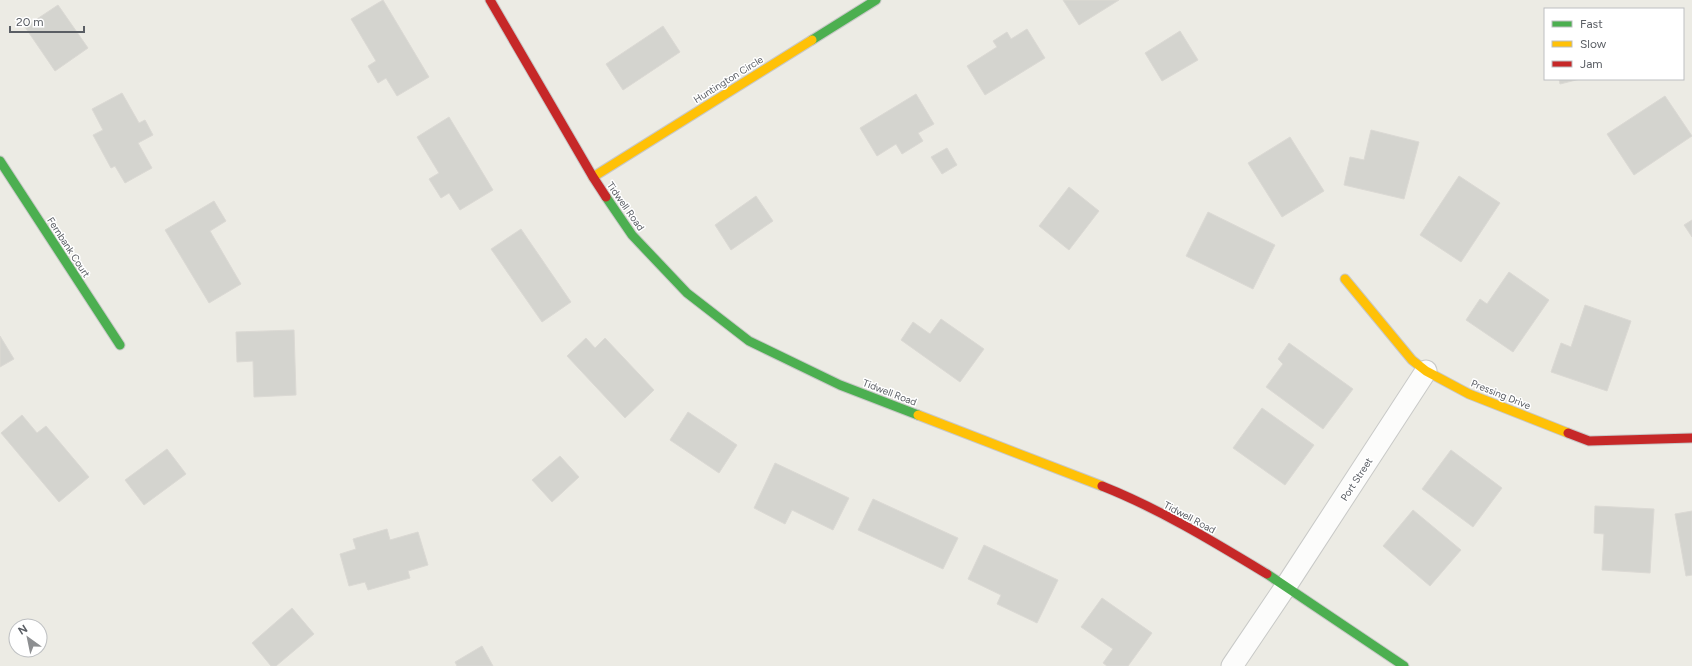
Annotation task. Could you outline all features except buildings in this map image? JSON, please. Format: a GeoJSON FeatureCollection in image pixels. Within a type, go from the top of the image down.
{"type":"FeatureCollection","features":[{"type":"Feature","properties":{"kind":"street","name":"Tidwell Road"},"geometry":{"type":"LineString","coordinates":[[490,0],[593,177],[632,235],[687,293],[749,342],[840,385],[1125,495],[1210,539],[1286,586],[1404,666]]}},
{"type":"Feature","properties":{"kind":"street","name":"Huntington Circle"},"geometry":{"type":"LineString","coordinates":[[593,177],[876,0]]}},
{"type":"Feature","properties":{"kind":"street","name":"Fernbank Court"},"geometry":{"type":"LineString","coordinates":[[0,161],[120,345]]}},
{"type":"Feature","properties":{"kind":"street","name":"Pressing Drive"},"geometry":{"type":"LineString","coordinates":[[1345,279],[1412,360],[1426,371],[1469,394],[1589,441],[1692,438]]}},
{"type":"Feature","properties":{"kind":"street","name":"Port Street"},"geometry":{"type":"LineString","coordinates":[[1232,666],[1426,371]]}},
{"type":"Feature","properties":{"kind":"traffic: fast"},"geometry":{"type":"LineString","coordinates":[[812,40],[876,0]]}},
{"type":"Feature","properties":{"kind":"traffic: fast"},"geometry":{"type":"LineString","coordinates":[[0,161],[120,345]]}},
{"type":"Feature","properties":{"kind":"traffic: fast"},"geometry":{"type":"LineString","coordinates":[[606,197],[632,235],[687,293],[749,341],[840,385],[918,415]]}},
{"type":"Feature","properties":{"kind":"traffic: fast"},"geometry":{"type":"LineString","coordinates":[[1267,574],[1404,666]]}},
{"type":"Feature","properties":{"kind":"traffic: slow"},"geometry":{"type":"LineString","coordinates":[[593,177],[812,40]]}},
{"type":"Feature","properties":{"kind":"traffic: slow"},"geometry":{"type":"LineString","coordinates":[[1345,279],[1412,360],[1426,371],[1469,394],[1568,433]]}},
{"type":"Feature","properties":{"kind":"traffic: slow"},"geometry":{"type":"LineString","coordinates":[[918,415],[1102,486]]}},
{"type":"Feature","properties":{"kind":"traffic: jam"},"geometry":{"type":"LineString","coordinates":[[490,0],[606,197]]}},
{"type":"Feature","properties":{"kind":"traffic: jam"},"geometry":{"type":"LineString","coordinates":[[1568,433],[1589,441],[1692,438]]}},
{"type":"Feature","properties":{"kind":"traffic: jam"},"geometry":{"type":"LineString","coordinates":[[1102,486],[1166,516],[1207,538],[1267,574]]}}]}
